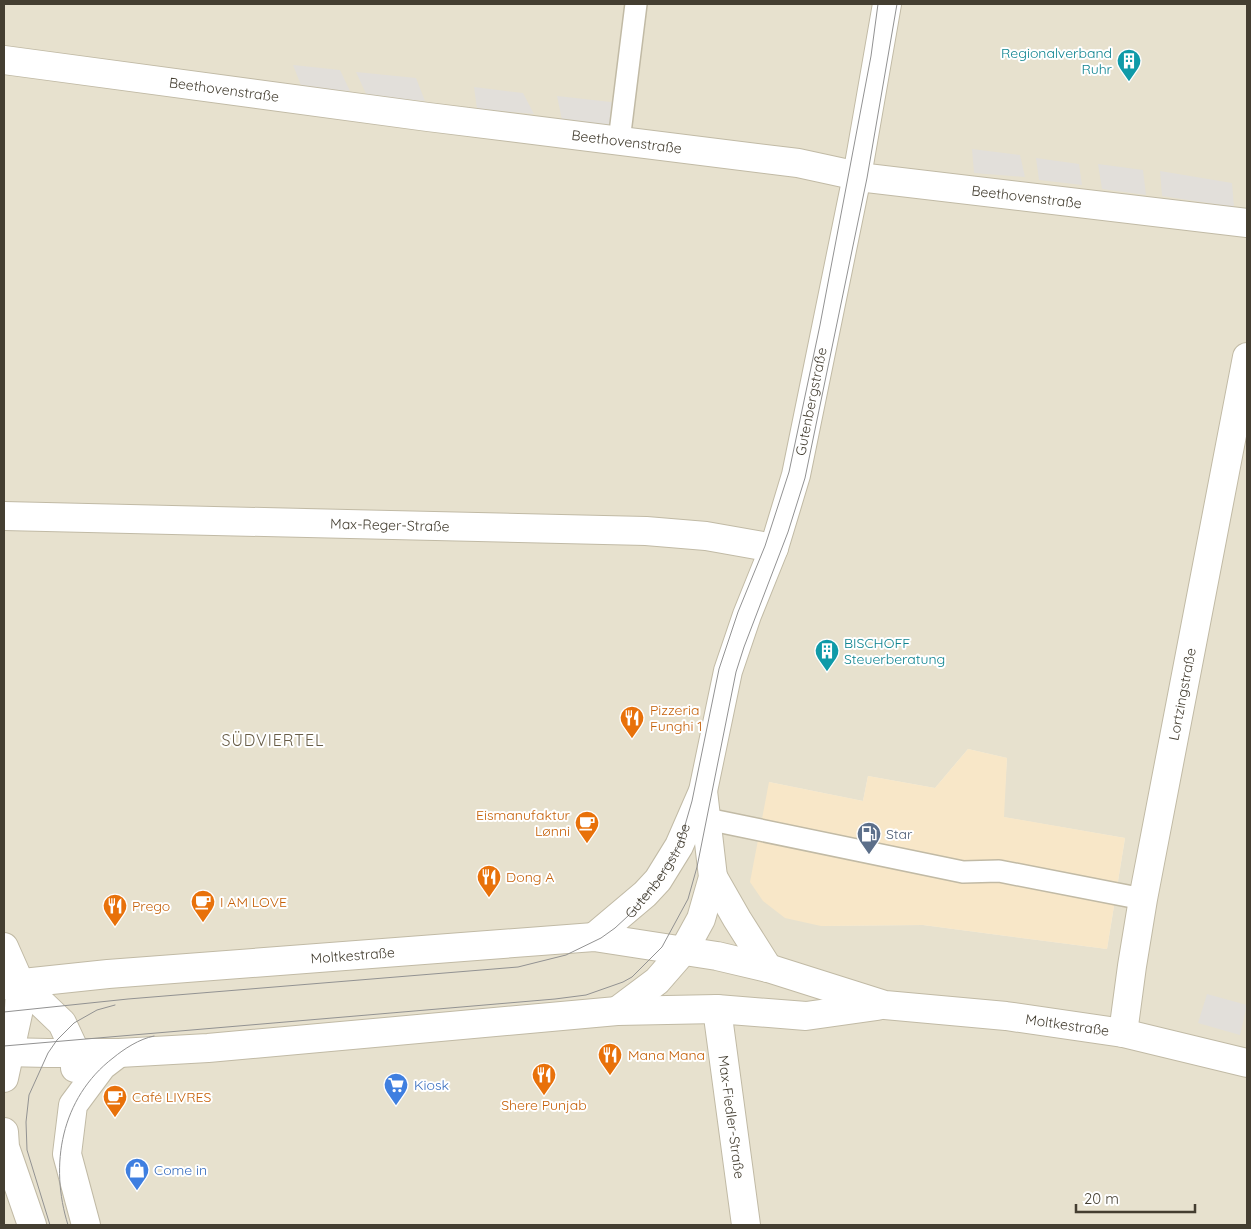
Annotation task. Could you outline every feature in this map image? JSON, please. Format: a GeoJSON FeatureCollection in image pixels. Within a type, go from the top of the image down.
{"type":"FeatureCollection","features":[{"type":"Feature","properties":{"kind":"street","name":"Gutenbergstraße"},"geometry":{"type":"LineString","coordinates":[[594,937],[645,894],[658,880],[679,846],[703,791],[728,671],[736,645],[774,548],[786,512],[800,457],[857,176],[887,4]]}},
{"type":"Feature","properties":{"kind":"street","name":"Beethovenstraße"},"geometry":{"type":"LineString","coordinates":[[4,60],[428,117],[798,163],[857,176],[1247,223]]}},
{"type":"Feature","properties":{"kind":"street","name":"Lortzingstraße"},"geometry":{"type":"LineString","coordinates":[[1124,1033],[1143,899],[1247,357]]}},
{"type":"Feature","properties":{"kind":"street","name":"Max-Reger-Straße"},"geometry":{"type":"LineString","coordinates":[[4,516],[646,531],[706,536],[774,548]]}},
{"type":"Feature","properties":{"kind":"street","name":"Gutenbergstraße"},"geometry":{"type":"LineString","coordinates":[[684,950],[701,918],[713,877],[703,791]]}},
{"type":"Feature","properties":{"kind":"street","name":"Gutenbergstraße"},"geometry":{"type":"LineString","coordinates":[[713,877],[768,968]]}},
{"type":"Feature","properties":{"kind":"street","name":"Moltkestraße"},"geometry":{"type":"LineString","coordinates":[[12,984],[108,974],[594,937],[717,956],[768,968],[885,1005],[1006,1016],[1124,1033],[1247,1063]]}},
{"type":"Feature","properties":{"kind":"street"},"geometry":{"type":"LineString","coordinates":[[4,947],[20,1009],[7,1052],[4,1078]]}},
{"type":"Feature","properties":{"kind":"street"},"geometry":{"type":"LineString","coordinates":[[617,1011],[657,981],[684,950]]}},
{"type":"Feature","properties":{"kind":"street"},"geometry":{"type":"LineString","coordinates":[[12,984],[62,1023],[76,1053],[73,1105],[67,1154],[86,1225]]}},
{"type":"Feature","properties":{"kind":"street","name":"Moltkestraße"},"geometry":{"type":"LineString","coordinates":[[7,1052],[119,1053],[217,1048],[617,1011],[717,1009],[806,1016],[885,1005]]}},
{"type":"Feature","properties":{"kind":"street","name":"Max-Fiedler-Straße"},"geometry":{"type":"LineString","coordinates":[[717,1009],[746,1225]]}},
{"type":"Feature","properties":{"kind":"street"},"geometry":{"type":"LineString","coordinates":[[73,1105],[102,1066],[119,1053]]}},
{"type":"Feature","properties":{"kind":"street"},"geometry":{"type":"LineString","coordinates":[[4,1141],[32,1225]]}},
{"type":"Feature","properties":{"kind":"lane"},"geometry":{"type":"LineString","coordinates":[[619,141],[636,4]]}},
{"type":"Feature","properties":{"kind":"lane"},"geometry":{"type":"LineString","coordinates":[[707,819],[963,872],[999,871],[1143,899]]}},
{"type":"Feature","properties":{"kind":"shaded area"},"geometry":{"type":"Polygon","coordinates":[[[4,4],[1247,4],[1247,1225],[4,1225],[4,4]],[[968,749],[935,788],[868,776],[863,801],[769,782],[821,926],[923,925],[1107,949],[1125,838],[1003,817],[1007,758],[968,749]]]}},
{"type":"Feature","properties":{"kind":"shaded area"},"geometry":{"type":"Polygon","coordinates":[[[293,65],[340,70],[350,91],[302,88],[293,65]]]}},
{"type":"Feature","properties":{"kind":"shaded area"},"geometry":{"type":"Polygon","coordinates":[[[356,72],[416,78],[425,101],[367,96],[356,72]]]}},
{"type":"Feature","properties":{"kind":"shaded area"},"geometry":{"type":"Polygon","coordinates":[[[474,87],[523,93],[534,114],[477,109],[474,87]]]}},
{"type":"Feature","properties":{"kind":"shaded area"},"geometry":{"type":"Polygon","coordinates":[[[557,96],[620,103],[617,126],[562,120],[557,96]]]}},
{"type":"Feature","properties":{"kind":"shaded area"},"geometry":{"type":"Polygon","coordinates":[[[972,149],[1020,155],[1025,177],[974,173],[972,149]]]}},
{"type":"Feature","properties":{"kind":"shaded area"},"geometry":{"type":"Polygon","coordinates":[[[1036,158],[1079,164],[1082,185],[1039,180],[1036,158]]]}},
{"type":"Feature","properties":{"kind":"shaded area"},"geometry":{"type":"Polygon","coordinates":[[[1098,164],[1143,170],[1146,195],[1102,189],[1098,164]]]}},
{"type":"Feature","properties":{"kind":"shaded area"},"geometry":{"type":"Polygon","coordinates":[[[1160,171],[1232,183],[1234,207],[1162,196],[1160,171]]]}},
{"type":"Feature","properties":{"kind":"shaded area"},"geometry":{"type":"Polygon","coordinates":[[[968,749],[1007,758],[1004,817],[1125,838],[1107,949],[923,925],[821,926],[785,918],[763,901],[750,882],[769,782],[863,801],[868,776],[935,788],[968,749]]]}},
{"type":"Feature","properties":{"kind":"shaded area"},"geometry":{"type":"Polygon","coordinates":[[[1207,994],[1247,1005],[1240,1035],[1198,1023],[1207,994]]]}},
{"type":"Feature","properties":{"kind":"tram line"},"geometry":{"type":"LineString","coordinates":[[4,1012],[128,999],[518,967],[566,955],[601,938],[628,916],[658,880],[679,846],[692,801],[719,669],[738,612],[765,546],[789,472],[820,325],[871,56],[878,4]]}},
{"type":"Feature","properties":{"kind":"tram line"},"geometry":{"type":"LineString","coordinates":[[4,1046],[586,995],[632,977],[662,947],[688,899],[697,867],[736,672],[788,532],[805,478],[867,178],[897,4]]}},
{"type":"Feature","properties":{"kind":"tram line"},"geometry":{"type":"LineString","coordinates":[[50,1225],[27,1150],[26,1122],[29,1095],[48,1053],[57,1040],[74,1023],[97,1010],[115,1005]]}},
{"type":"Feature","properties":{"kind":"tram line"},"geometry":{"type":"LineString","coordinates":[[68,1225],[62,1202],[60,1156],[64,1134],[71,1113],[81,1093],[95,1074],[127,1048],[143,1039],[154,1036]]}},
{"type":"Feature","properties":{"kind":"place","name":"Regionalverband Ruhr"},"geometry":{"type":"Point","coordinates":[1129,82]}},
{"type":"Feature","properties":{"kind":"place","name":"BISCHOFF Steuerberatung"},"geometry":{"type":"Point","coordinates":[827,672]}},
{"type":"Feature","properties":{"kind":"place","name":"Pizzeria Funghi 1"},"geometry":{"type":"Point","coordinates":[632,739]}},
{"type":"Feature","properties":{"kind":"place","name":"Eismanufaktur Lønni"},"geometry":{"type":"Point","coordinates":[587,844]}},
{"type":"Feature","properties":{"kind":"place","name":"Star"},"geometry":{"type":"Point","coordinates":[869,855]}},
{"type":"Feature","properties":{"kind":"place","name":"Dong A"},"geometry":{"type":"Point","coordinates":[489,898]}},
{"type":"Feature","properties":{"kind":"place","name":"I AM LOVE"},"geometry":{"type":"Point","coordinates":[203,923]}},
{"type":"Feature","properties":{"kind":"place","name":"Prego"},"geometry":{"type":"Point","coordinates":[115,927]}},
{"type":"Feature","properties":{"kind":"place","name":"Mana Mana"},"geometry":{"type":"Point","coordinates":[610,1076]}},
{"type":"Feature","properties":{"kind":"place","name":"Shere Punjab"},"geometry":{"type":"Point","coordinates":[544,1096]}},
{"type":"Feature","properties":{"kind":"place","name":"Kiosk"},"geometry":{"type":"Point","coordinates":[396,1106]}},
{"type":"Feature","properties":{"kind":"place","name":"Café LIVRES"},"geometry":{"type":"Point","coordinates":[115,1118]}},
{"type":"Feature","properties":{"kind":"place","name":"Come in"},"geometry":{"type":"Point","coordinates":[137,1191]}},
{"type":"Feature","properties":{"kind":"district","name":"SÜDVIERTEL"},"geometry":{"type":"Point","coordinates":[273,740]}}]}
